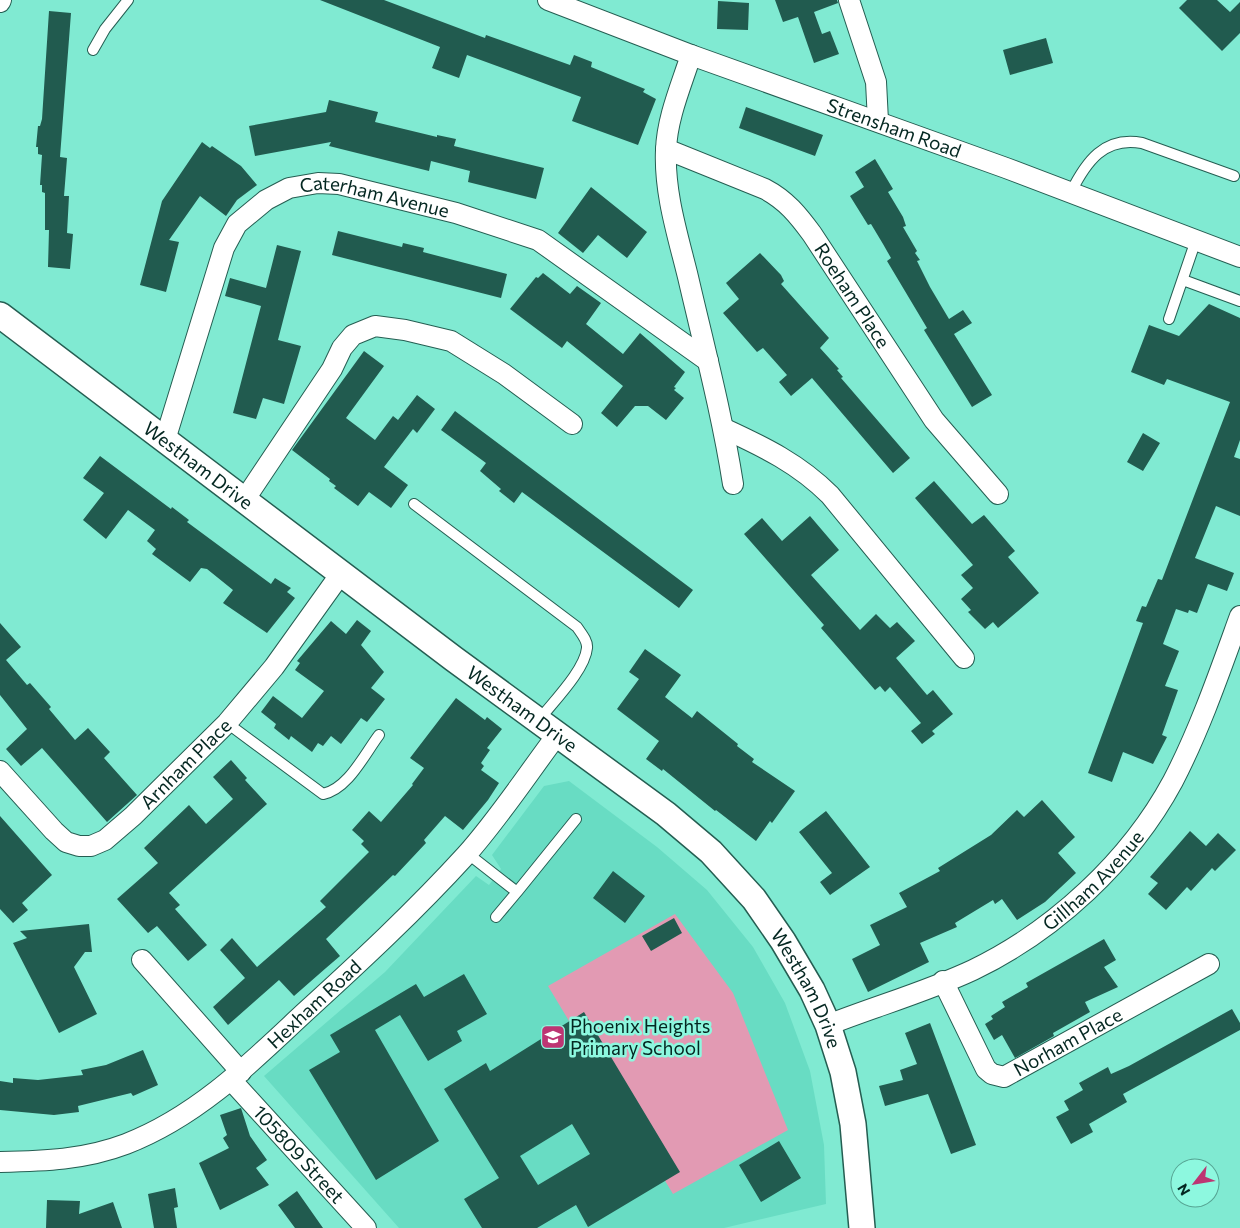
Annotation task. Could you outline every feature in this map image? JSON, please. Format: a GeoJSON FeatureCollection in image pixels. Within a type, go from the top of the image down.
{"type":"FeatureCollection","features":[{"type":"Feature","properties":{"kind":"street","name":"Strensham Road"},"geometry":{"type":"LineString","coordinates":[[548,0],[691,56],[878,121],[1240,257]]}},
{"type":"Feature","properties":{"kind":"street"},"geometry":{"type":"LineString","coordinates":[[849,0],[876,82],[878,121]]}},
{"type":"Feature","properties":{"kind":"street"},"geometry":{"type":"LineString","coordinates":[[691,56],[670,122],[666,149],[666,175],[725,429],[733,484]]}},
{"type":"Feature","properties":{"kind":"street","name":"Roeham Place"},"geometry":{"type":"LineString","coordinates":[[666,149],[764,189],[778,196],[791,206],[812,234],[934,420],[998,494]]}},
{"type":"Feature","properties":{"kind":"street","name":"Caterham Avenue"},"geometry":{"type":"LineString","coordinates":[[165,440],[224,248],[237,224],[266,200],[289,188],[318,183],[339,184],[456,213],[538,240],[708,361]]}},
{"type":"Feature","properties":{"kind":"street","name":"Westham Drive"},"geometry":{"type":"LineString","coordinates":[[0,315],[548,728],[666,814],[711,852],[754,899],[783,941],[812,990],[828,1026],[843,1072],[853,1124],[862,1228]]}},
{"type":"Feature","properties":{"kind":"street"},"geometry":{"type":"LineString","coordinates":[[245,498],[332,369],[342,348],[353,334],[375,326],[386,326],[451,341],[504,374],[572,424]]}},
{"type":"Feature","properties":{"kind":"street"},"geometry":{"type":"LineString","coordinates":[[725,429],[782,456],[814,478],[964,658]]}},
{"type":"Feature","properties":{"kind":"street","name":"Arnham Place"},"geometry":{"type":"LineString","coordinates":[[0,771],[54,832],[66,842],[79,846],[91,846],[104,840],[133,816],[227,723],[274,667],[342,572]]}},
{"type":"Feature","properties":{"kind":"street","name":"Gillham Avenue"},"geometry":{"type":"LineString","coordinates":[[828,1026],[972,970],[1040,930],[1110,867],[1141,832],[1173,781],[1240,616]]}},
{"type":"Feature","properties":{"kind":"street","name":"Hexham Road"},"geometry":{"type":"LineString","coordinates":[[0,1162],[62,1161],[126,1144],[177,1119],[236,1077],[393,932],[467,853],[548,728]]}},
{"type":"Feature","properties":{"kind":"street","name":"105809 Street"},"geometry":{"type":"LineString","coordinates":[[142,960],[236,1077],[366,1228]]}},
{"type":"Feature","properties":{"kind":"street","name":"Norham Place"},"geometry":{"type":"LineString","coordinates":[[943,981],[986,1069],[992,1074],[1004,1077],[1209,964]]}},
{"type":"Feature","properties":{"kind":"lane"},"geometry":{"type":"LineString","coordinates":[[93,50],[105,29],[128,0]]}},
{"type":"Feature","properties":{"kind":"lane"},"geometry":{"type":"LineString","coordinates":[[1071,192],[1081,173],[1102,150],[1128,141],[1142,143],[1234,176]]}},
{"type":"Feature","properties":{"kind":"lane"},"geometry":{"type":"LineString","coordinates":[[1169,319],[1196,240]]}},
{"type":"Feature","properties":{"kind":"lane"},"geometry":{"type":"LineString","coordinates":[[1183,280],[1240,301]]}},
{"type":"Feature","properties":{"kind":"lane"},"geometry":{"type":"LineString","coordinates":[[414,504],[577,627],[585,638],[588,647],[581,666],[548,728]]}},
{"type":"Feature","properties":{"kind":"lane"},"geometry":{"type":"LineString","coordinates":[[227,723],[323,794],[333,792],[345,780],[379,735]]}},
{"type":"Feature","properties":{"kind":"lane"},"geometry":{"type":"LineString","coordinates":[[496,917],[576,819]]}},
{"type":"Feature","properties":{"kind":"lane"},"geometry":{"type":"LineString","coordinates":[[467,853],[517,892]]}},
{"type":"Feature","properties":{"kind":"shaded area","name":"Phoenix Heights Primary School"},"geometry":{"type":"Polygon","coordinates":[[[569,781],[657,847],[707,890],[753,947],[785,1003],[810,1071],[824,1145],[826,1204],[724,1228],[399,1228],[264,1076],[385,972],[476,876],[489,885],[501,869],[492,855],[544,786],[569,781]]]}},
{"type":"Feature","properties":{"kind":"shaded area"},"geometry":{"type":"Polygon","coordinates":[[[675,914],[733,993],[788,1130],[673,1194],[548,986],[675,914]]]}},
{"type":"Feature","properties":{"kind":"building"},"geometry":{"type":"Polygon","coordinates":[[[320,0],[384,0],[485,38],[486,35],[570,65],[574,55],[592,62],[591,67],[645,89],[643,92],[656,99],[638,145],[572,121],[581,97],[467,55],[459,78],[432,68],[440,47],[320,0]]]}},
{"type":"Feature","properties":{"kind":"building"},"geometry":{"type":"Polygon","coordinates":[[[775,0],[837,0],[838,3],[814,12],[822,34],[830,31],[839,54],[814,63],[798,17],[783,22],[775,0]]]}},
{"type":"Feature","properties":{"kind":"building"},"geometry":{"type":"Polygon","coordinates":[[[1187,0],[1217,0],[1230,12],[1240,2],[1240,33],[1222,51],[1179,8],[1187,0]]]}},
{"type":"Feature","properties":{"kind":"building"},"geometry":{"type":"Polygon","coordinates":[[[718,1],[749,3],[748,30],[717,29],[718,1]]]}},
{"type":"Feature","properties":{"kind":"building"},"geometry":{"type":"Polygon","coordinates":[[[49,11],[71,13],[60,157],[67,158],[64,196],[69,196],[67,233],[73,234],[70,269],[48,267],[49,230],[45,230],[45,193],[42,192],[42,185],[40,185],[42,155],[38,154],[38,147],[36,147],[38,126],[40,126],[42,119],[49,11]]]}},
{"type":"Feature","properties":{"kind":"building"},"geometry":{"type":"Polygon","coordinates":[[[1046,38],[1053,63],[1010,75],[1003,50],[1046,38]]]}},
{"type":"Feature","properties":{"kind":"building"},"geometry":{"type":"Polygon","coordinates":[[[329,100],[378,112],[375,122],[437,137],[437,135],[456,139],[454,146],[544,168],[536,199],[468,182],[470,171],[431,161],[429,171],[329,146],[331,142],[255,156],[249,126],[326,112],[329,100]]]}},
{"type":"Feature","properties":{"kind":"building"},"geometry":{"type":"Polygon","coordinates":[[[746,107],[823,135],[815,156],[739,128],[746,107]]]}},
{"type":"Feature","properties":{"kind":"building"},"geometry":{"type":"Polygon","coordinates":[[[202,142],[210,148],[212,146],[241,166],[257,185],[237,200],[226,216],[200,196],[169,240],[179,242],[166,292],[140,285],[162,201],[202,142]]]}},
{"type":"Feature","properties":{"kind":"building"},"geometry":{"type":"Polygon","coordinates":[[[875,159],[893,189],[888,192],[903,217],[906,226],[903,227],[917,251],[915,253],[920,260],[917,261],[930,287],[949,319],[963,310],[972,323],[954,334],[992,395],[972,407],[924,330],[927,328],[887,261],[891,258],[883,244],[871,224],[868,225],[850,196],[864,187],[855,172],[875,159]]]}},
{"type":"Feature","properties":{"kind":"building"},"geometry":{"type":"Polygon","coordinates":[[[591,187],[647,232],[627,258],[598,235],[583,253],[558,233],[591,187]]]}},
{"type":"Feature","properties":{"kind":"building"},"geometry":{"type":"Polygon","coordinates":[[[338,231],[402,247],[403,243],[424,248],[423,252],[507,274],[501,298],[332,255],[338,231]]]}},
{"type":"Feature","properties":{"kind":"building"},"geometry":{"type":"Polygon","coordinates":[[[277,245],[301,251],[278,340],[301,346],[284,404],[263,398],[256,419],[233,413],[261,306],[225,296],[230,278],[266,288],[277,245]]]}},
{"type":"Feature","properties":{"kind":"building"},"geometry":{"type":"Polygon","coordinates":[[[760,253],[781,275],[784,281],[781,284],[829,338],[820,348],[839,369],[837,370],[843,377],[841,378],[910,458],[893,473],[812,378],[791,396],[779,382],[787,375],[763,348],[757,352],[723,313],[739,299],[726,283],[760,253]]]}},
{"type":"Feature","properties":{"kind":"building"},"geometry":{"type":"Polygon","coordinates":[[[543,273],[570,294],[577,286],[601,303],[586,324],[623,354],[640,333],[685,372],[674,387],[676,388],[674,390],[684,398],[666,420],[648,406],[635,406],[617,427],[601,413],[623,386],[567,341],[562,348],[510,309],[536,277],[538,278],[543,273]]]}},
{"type":"Feature","properties":{"kind":"building"},"geometry":{"type":"Polygon","coordinates":[[[1209,304],[1240,318],[1240,440],[1234,457],[1240,459],[1240,516],[1216,506],[1195,558],[1234,573],[1227,591],[1208,584],[1197,613],[1189,610],[1188,613],[1176,609],[1163,644],[1179,651],[1165,686],[1178,690],[1162,735],[1167,737],[1153,764],[1123,752],[1112,782],[1088,773],[1143,623],[1136,621],[1142,606],[1146,607],[1158,579],[1162,580],[1230,402],[1167,379],[1164,385],[1131,372],[1149,325],[1179,336],[1209,304]]]}},
{"type":"Feature","properties":{"kind":"building"},"geometry":{"type":"Polygon","coordinates":[[[364,351],[384,366],[346,418],[375,440],[393,416],[398,420],[417,395],[435,409],[417,433],[413,429],[384,467],[408,485],[391,508],[369,492],[358,506],[334,488],[336,486],[329,481],[330,479],[292,450],[364,351]]]}},
{"type":"Feature","properties":{"kind":"building"},"geometry":{"type":"Polygon","coordinates":[[[455,411],[693,590],[679,608],[522,492],[514,503],[499,491],[501,489],[480,471],[486,463],[441,430],[455,411]]]}},
{"type":"Feature","properties":{"kind":"building"},"geometry":{"type":"Polygon","coordinates":[[[1143,433],[1160,443],[1143,471],[1127,462],[1143,433]]]}},
{"type":"Feature","properties":{"kind":"building"},"geometry":{"type":"Polygon","coordinates":[[[100,456],[171,509],[172,507],[189,520],[187,522],[271,584],[275,578],[291,588],[287,592],[295,598],[267,633],[223,603],[233,590],[207,569],[201,568],[190,582],[152,554],[156,549],[147,541],[155,530],[128,510],[106,539],[83,520],[104,493],[83,478],[100,456]]]}},
{"type":"Feature","properties":{"kind":"building"},"geometry":{"type":"Polygon","coordinates":[[[934,481],[972,524],[984,515],[1015,551],[1008,557],[1039,593],[998,628],[993,622],[985,629],[968,612],[971,610],[961,599],[973,588],[961,575],[973,565],[915,498],[934,481]]]}},
{"type":"Feature","properties":{"kind":"building"},"geometry":{"type":"Polygon","coordinates":[[[810,516],[839,550],[811,575],[860,630],[876,614],[890,628],[897,622],[915,641],[896,658],[927,695],[933,690],[953,714],[932,731],[935,734],[922,744],[911,731],[921,723],[890,687],[885,692],[880,686],[875,690],[821,628],[824,625],[744,534],[762,518],[782,541],[810,516]]]}},
{"type":"Feature","properties":{"kind":"building"},"geometry":{"type":"Polygon","coordinates":[[[357,620],[371,631],[361,645],[384,672],[371,688],[385,699],[367,722],[361,718],[341,744],[331,736],[323,746],[318,743],[312,752],[291,736],[289,740],[274,728],[276,724],[261,712],[273,696],[302,718],[324,691],[295,670],[300,663],[297,661],[331,621],[346,634],[357,620]]]}},
{"type":"Feature","properties":{"kind":"building"},"geometry":{"type":"Polygon","coordinates":[[[0,623],[21,647],[6,660],[27,685],[30,683],[51,707],[49,709],[75,740],[88,728],[110,752],[104,758],[137,795],[107,822],[42,748],[21,766],[6,749],[27,729],[0,695],[0,623]]]}},
{"type":"Feature","properties":{"kind":"building"},"geometry":{"type":"Polygon","coordinates":[[[645,649],[681,675],[665,697],[692,718],[697,711],[738,744],[737,746],[754,759],[752,762],[795,791],[772,823],[770,821],[756,841],[663,769],[662,771],[646,759],[659,741],[617,709],[639,679],[629,672],[645,649]]]}},
{"type":"Feature","properties":{"kind":"building"},"geometry":{"type":"Polygon","coordinates":[[[456,698],[485,720],[487,717],[502,729],[487,748],[490,750],[481,763],[484,766],[481,770],[499,783],[488,800],[463,830],[445,816],[424,840],[426,843],[395,876],[393,875],[326,939],[340,956],[294,996],[279,980],[228,1025],[213,1007],[245,978],[220,950],[232,938],[257,967],[326,907],[320,901],[369,852],[361,844],[364,841],[352,830],[369,811],[381,822],[413,785],[424,768],[410,758],[456,698]]]}},
{"type":"Feature","properties":{"kind":"building"},"geometry":{"type":"Polygon","coordinates":[[[231,760],[247,778],[245,780],[267,804],[169,893],[180,905],[175,909],[207,945],[188,961],[157,926],[148,933],[117,899],[158,863],[144,848],[189,805],[206,824],[233,799],[213,777],[231,760]]]}},
{"type":"Feature","properties":{"kind":"building"},"geometry":{"type":"Polygon","coordinates":[[[1042,800],[1075,837],[1058,853],[1076,873],[1045,902],[1017,920],[1002,899],[995,904],[993,900],[955,923],[957,927],[920,943],[929,962],[868,992],[852,959],[880,945],[870,925],[907,907],[899,893],[940,871],[938,868],[991,835],[1017,810],[1024,817],[1042,800]]]}},
{"type":"Feature","properties":{"kind":"building"},"geometry":{"type":"Polygon","coordinates":[[[826,811],[870,867],[830,895],[820,882],[832,873],[799,832],[826,811]]]}},
{"type":"Feature","properties":{"kind":"building"},"geometry":{"type":"Polygon","coordinates":[[[0,816],[52,875],[22,903],[28,910],[13,923],[0,909],[0,816]]]}},
{"type":"Feature","properties":{"kind":"building"},"geometry":{"type":"Polygon","coordinates":[[[1190,831],[1206,846],[1218,833],[1236,850],[1215,871],[1212,868],[1191,891],[1187,887],[1166,910],[1148,894],[1158,883],[1150,877],[1190,831]]]}},
{"type":"Feature","properties":{"kind":"building"},"geometry":{"type":"Polygon","coordinates":[[[613,871],[645,896],[625,923],[593,898],[613,871]]]}},
{"type":"Feature","properties":{"kind":"building"},"geometry":{"type":"Polygon","coordinates":[[[674,918],[682,933],[651,951],[642,936],[674,918]]]}},
{"type":"Feature","properties":{"kind":"building"},"geometry":{"type":"Polygon","coordinates":[[[89,924],[92,952],[85,952],[74,967],[97,1014],[59,1033],[13,943],[27,938],[20,931],[89,924]]]}},
{"type":"Feature","properties":{"kind":"building"},"geometry":{"type":"Polygon","coordinates":[[[1104,939],[1116,960],[1104,967],[1118,987],[1085,1002],[1090,1012],[1053,1033],[1054,1036],[1015,1058],[1002,1035],[994,1040],[985,1024],[993,1019],[991,1016],[1005,1007],[1002,1002],[1028,987],[1026,983],[1104,939]]]}},
{"type":"Feature","properties":{"kind":"building"},"geometry":{"type":"Polygon","coordinates":[[[464,974],[487,1014],[457,1031],[462,1041],[428,1061],[400,1015],[375,1030],[439,1141],[376,1180],[309,1070],[340,1052],[330,1035],[416,984],[424,997],[464,974]]]}},
{"type":"Feature","properties":{"kind":"building"},"geometry":{"type":"Polygon","coordinates":[[[1232,1009],[1240,1023],[1240,1030],[1123,1094],[1127,1102],[1089,1124],[1093,1132],[1071,1144],[1056,1117],[1069,1110],[1064,1101],[1083,1090],[1079,1083],[1108,1067],[1111,1074],[1129,1066],[1232,1009]]]}},
{"type":"Feature","properties":{"kind":"building"},"geometry":{"type":"Polygon","coordinates":[[[584,1012],[680,1172],[588,1227],[576,1205],[537,1228],[482,1228],[464,1199],[499,1178],[444,1089],[486,1063],[490,1071],[584,1012]],[[572,1124],[520,1156],[538,1185],[590,1154],[572,1124]]]}},
{"type":"Feature","properties":{"kind":"building"},"geometry":{"type":"Polygon","coordinates":[[[930,1023],[976,1145],[951,1154],[928,1094],[885,1106],[879,1086],[903,1080],[900,1070],[917,1064],[905,1033],[930,1023]]]}},
{"type":"Feature","properties":{"kind":"building"},"geometry":{"type":"Polygon","coordinates":[[[143,1050],[158,1085],[133,1096],[131,1093],[78,1106],[79,1112],[54,1115],[0,1110],[0,1081],[13,1083],[13,1078],[38,1080],[83,1075],[81,1070],[106,1065],[143,1050]]]}},
{"type":"Feature","properties":{"kind":"building"},"geometry":{"type":"Polygon","coordinates":[[[241,1108],[250,1136],[267,1160],[256,1168],[269,1185],[220,1210],[199,1163],[229,1148],[223,1138],[227,1135],[220,1115],[241,1108]]]}},
{"type":"Feature","properties":{"kind":"building"},"geometry":{"type":"Polygon","coordinates":[[[779,1141],[801,1178],[761,1202],[739,1165],[779,1141]]]}},
{"type":"Feature","properties":{"kind":"building"},"geometry":{"type":"Polygon","coordinates":[[[175,1188],[178,1207],[174,1208],[177,1228],[154,1228],[148,1194],[175,1188]]]}},
{"type":"Feature","properties":{"kind":"building"},"geometry":{"type":"Polygon","coordinates":[[[297,1191],[323,1228],[295,1228],[278,1205],[297,1191]]]}},
{"type":"Feature","properties":{"kind":"building"},"geometry":{"type":"Polygon","coordinates":[[[47,1200],[80,1201],[79,1214],[113,1202],[122,1228],[46,1228],[47,1200]]]}},
{"type":"Feature","properties":{"kind":"place","name":"Phoenix Heights Primary School"},"geometry":{"type":"Point","coordinates":[553,1037]}}]}
